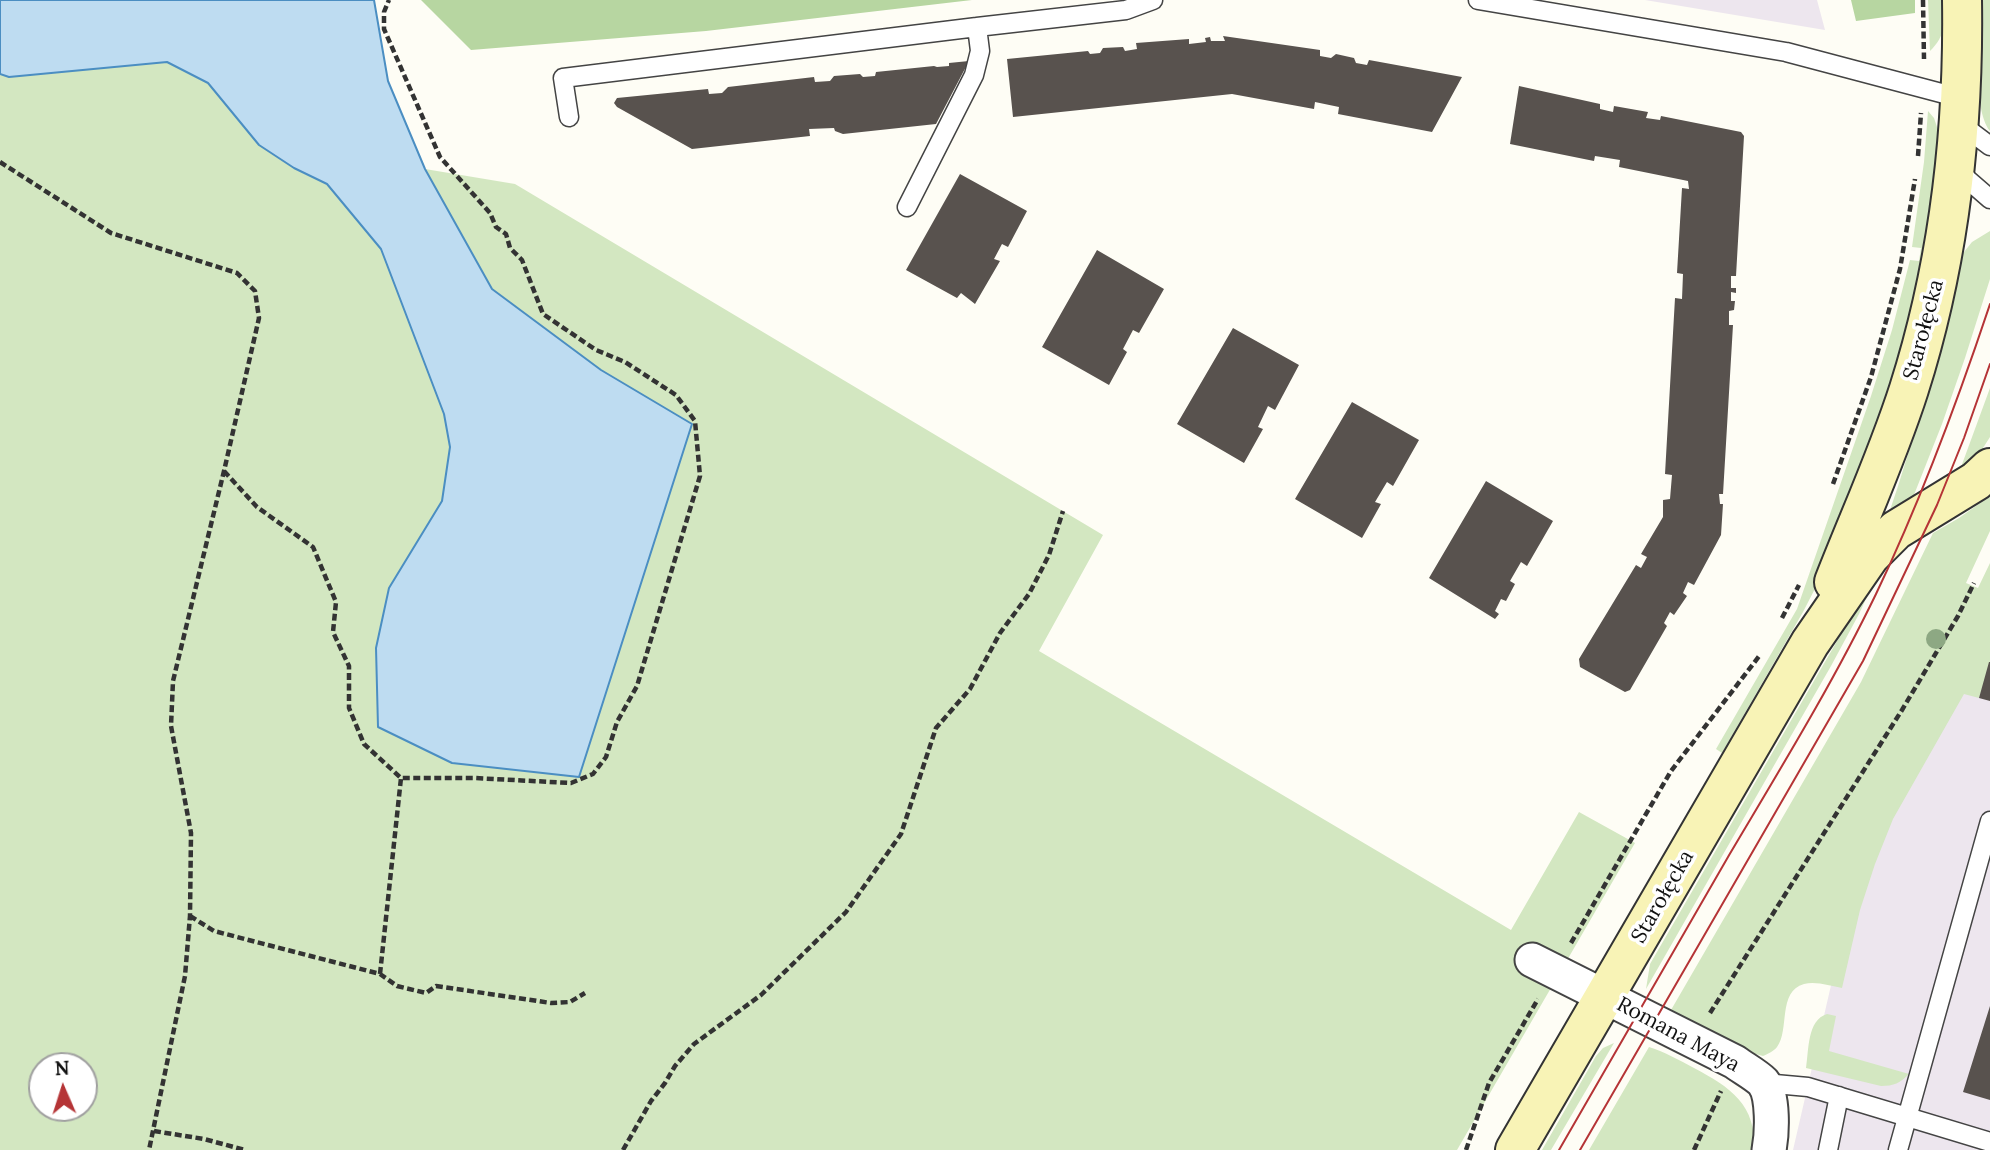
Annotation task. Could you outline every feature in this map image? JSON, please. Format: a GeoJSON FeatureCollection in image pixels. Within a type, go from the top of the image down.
{"type":"FeatureCollection","features":[{"type":"Feature","properties":{"kind":"street","name":"Starołęcka"},"geometry":{"type":"LineString","coordinates":[[1515,1150],[1605,997],[1794,634],[1909,391],[1938,278],[1955,161],[1960,107],[1962,0]]}},
{"type":"Feature","properties":{"kind":"street","name":"Starołęcka"},"geometry":{"type":"LineString","coordinates":[[1794,634],[1896,530],[1976,481],[1990,468]]}},
{"type":"Feature","properties":{"kind":"street","name":"Romana Maya"},"geometry":{"type":"LineString","coordinates":[[1543,965],[1735,1062],[1764,1083],[1772,1127],[1769,1150]]}},
{"type":"Feature","properties":{"kind":"lane"},"geometry":{"type":"LineString","coordinates":[[569,117],[563,78],[1126,10],[1153,0]]}},
{"type":"Feature","properties":{"kind":"lane"},"geometry":{"type":"LineString","coordinates":[[1486,1],[1786,52],[1923,88],[1960,107],[1970,131],[1990,146]]}},
{"type":"Feature","properties":{"kind":"lane"},"geometry":{"type":"LineString","coordinates":[[907,207],[974,75],[980,51],[977,27]]}},
{"type":"Feature","properties":{"kind":"lane"},"geometry":{"type":"LineString","coordinates":[[1955,161],[1967,179],[1990,199]]}},
{"type":"Feature","properties":{"kind":"lane"},"geometry":{"type":"LineString","coordinates":[[1898,1150],[1990,821]]}},
{"type":"Feature","properties":{"kind":"lane"},"geometry":{"type":"LineString","coordinates":[[1764,1083],[1808,1087],[1990,1142]]}},
{"type":"Feature","properties":{"kind":"lane"},"geometry":{"type":"LineString","coordinates":[[1828,1150],[1839,1096]]}},
{"type":"Feature","properties":{"kind":"path"},"geometry":{"type":"LineString","coordinates":[[224,471],[257,508],[313,547],[336,602],[334,632],[349,666],[349,708],[364,744],[401,778],[474,778],[571,783],[593,774],[606,757],[617,722],[637,686],[700,476],[695,421],[676,395],[625,362],[596,350],[543,314],[522,260],[510,248],[506,234],[496,227],[490,213],[440,157],[384,29],[384,12],[389,0]]}},
{"type":"Feature","properties":{"kind":"path"},"geometry":{"type":"LineString","coordinates":[[1917,166],[1923,88],[1923,0]]}},
{"type":"Feature","properties":{"kind":"path"},"geometry":{"type":"LineString","coordinates":[[0,162],[111,233],[237,273],[255,291],[259,318],[173,681],[171,726],[191,833],[190,916],[185,976],[149,1150]]}},
{"type":"Feature","properties":{"kind":"path"},"geometry":{"type":"LineString","coordinates":[[1830,494],[1871,377],[1896,283],[1915,177]]}},
{"type":"Feature","properties":{"kind":"path"},"geometry":{"type":"LineString","coordinates":[[623,1150],[651,1101],[694,1044],[761,995],[846,912],[901,834],[936,728],[970,689],[1000,633],[1029,594],[1049,555],[1063,511]]}},
{"type":"Feature","properties":{"kind":"path"},"geometry":{"type":"LineString","coordinates":[[1794,634],[1801,581]]}},
{"type":"Feature","properties":{"kind":"path"},"geometry":{"type":"LineString","coordinates":[[1692,1041],[1902,710],[1958,616],[1974,583]]}},
{"type":"Feature","properties":{"kind":"path"},"geometry":{"type":"LineString","coordinates":[[1466,1150],[1489,1083],[1543,965],[1671,771],[1765,648]]}},
{"type":"Feature","properties":{"kind":"path"},"geometry":{"type":"LineString","coordinates":[[380,974],[401,778]]}},
{"type":"Feature","properties":{"kind":"path"},"geometry":{"type":"LineString","coordinates":[[190,916],[214,930],[380,974],[397,986],[426,993],[436,986],[551,1003],[570,1002],[585,993]]}},
{"type":"Feature","properties":{"kind":"path"},"geometry":{"type":"LineString","coordinates":[[1693,1150],[1735,1062]]}},
{"type":"Feature","properties":{"kind":"path"},"geometry":{"type":"LineString","coordinates":[[154,1131],[204,1139],[245,1150]]}},
{"type":"Feature","properties":{"kind":"shaded area"},"geometry":{"type":"Polygon","coordinates":[[[1645,0],[1817,0],[1825,30],[1645,0]]]}},
{"type":"Feature","properties":{"kind":"shaded area"},"geometry":{"type":"Polygon","coordinates":[[[1990,617],[1990,1150],[1793,1150],[1844,929],[1842,914],[1990,617]]]}},
{"type":"Feature","properties":{"kind":"green space"},"geometry":{"type":"Polygon","coordinates":[[[421,0],[972,0],[706,31],[471,50],[421,0]]]}},
{"type":"Feature","properties":{"kind":"green space"},"geometry":{"type":"Polygon","coordinates":[[[1851,0],[1915,0],[1915,13],[1856,21],[1851,0]]]}},
{"type":"Feature","properties":{"kind":"green space"},"geometry":{"type":"Polygon","coordinates":[[[1928,0],[1944,0],[1942,34],[1930,51],[1928,0]]]}},
{"type":"Feature","properties":{"kind":"green space"},"geometry":{"type":"Polygon","coordinates":[[[1978,0],[1990,0],[1990,131],[1984,120],[1978,88],[1978,0]]]}},
{"type":"Feature","properties":{"kind":"green space"},"geometry":{"type":"Polygon","coordinates":[[[167,62],[208,83],[259,145],[294,168],[327,184],[381,249],[444,414],[450,447],[442,501],[389,588],[376,648],[692,424],[601,370],[492,289],[425,169],[515,184],[1103,535],[1039,651],[1511,930],[1579,812],[1635,843],[1457,1150],[0,1150],[0,74],[9,77],[167,62]]]}},
{"type":"Feature","properties":{"kind":"green space"},"geometry":{"type":"Polygon","coordinates":[[[1928,111],[1934,118],[1940,136],[1934,201],[1901,364],[1822,575],[1722,753],[1716,749],[1797,609],[1871,396],[1910,260],[1919,261],[1921,248],[1912,247],[1928,111]]]}},
{"type":"Feature","properties":{"kind":"green space"},"geometry":{"type":"Polygon","coordinates":[[[1990,231],[1990,279],[1942,424],[1910,505],[1887,519],[1917,422],[1960,257],[1972,242],[1990,231]]]}},
{"type":"Feature","properties":{"kind":"green space"},"geometry":{"type":"Polygon","coordinates":[[[1990,388],[1990,437],[1976,459],[1957,478],[1990,388]]]}},
{"type":"Feature","properties":{"kind":"green space"},"geometry":{"type":"Polygon","coordinates":[[[1990,496],[1990,531],[1966,583],[1978,588],[1990,563],[1990,665],[1979,698],[1964,694],[1893,819],[1860,910],[1842,988],[1813,983],[1796,988],[1787,1003],[1781,1040],[1776,1048],[1763,1056],[1741,1050],[1671,1010],[1861,682],[1933,533],[1990,496]]]}},
{"type":"Feature","properties":{"kind":"green space"},"geometry":{"type":"Polygon","coordinates":[[[1884,560],[1831,666],[1646,989],[1650,964],[1884,560]]]}},
{"type":"Feature","properties":{"kind":"green space"},"geometry":{"type":"Polygon","coordinates":[[[1827,1014],[1836,1016],[1829,1051],[1909,1074],[1896,1083],[1881,1086],[1806,1068],[1812,1029],[1820,1017],[1827,1014]]]}},
{"type":"Feature","properties":{"kind":"green space"},"geometry":{"type":"Polygon","coordinates":[[[1614,1043],[1551,1150],[1542,1150],[1596,1056],[1603,1048],[1614,1043]]]}},
{"type":"Feature","properties":{"kind":"green space"},"geometry":{"type":"Polygon","coordinates":[[[1649,1047],[1672,1056],[1730,1090],[1746,1109],[1751,1121],[1754,1150],[1589,1150],[1649,1047]]]}},
{"type":"Feature","properties":{"kind":"water"},"geometry":{"type":"Polygon","coordinates":[[[0,0],[374,0],[388,81],[425,169],[492,289],[601,370],[692,424],[579,777],[452,763],[378,727],[376,648],[389,588],[442,501],[450,447],[444,414],[381,249],[327,184],[294,168],[259,145],[208,83],[167,62],[9,77],[0,74],[0,0]]]}},
{"type":"Feature","properties":{"kind":"building"},"geometry":{"type":"Polygon","coordinates":[[[1223,36],[1320,50],[1320,56],[1331,58],[1336,54],[1354,58],[1356,63],[1367,65],[1369,60],[1462,77],[1432,132],[1338,114],[1339,107],[1315,102],[1314,109],[1232,94],[1013,117],[1007,59],[1088,51],[1090,54],[1100,53],[1103,48],[1123,47],[1125,51],[1137,49],[1136,43],[1189,39],[1189,44],[1206,42],[1205,38],[1210,37],[1211,41],[1225,41],[1223,36]]]}},
{"type":"Feature","properties":{"kind":"building"},"geometry":{"type":"Polygon","coordinates":[[[969,61],[936,124],[843,134],[834,128],[809,129],[810,136],[692,149],[614,103],[617,98],[708,89],[709,94],[722,93],[728,87],[814,77],[815,82],[830,81],[834,76],[875,76],[876,72],[949,66],[949,63],[969,61]]]}},
{"type":"Feature","properties":{"kind":"building"},"geometry":{"type":"Polygon","coordinates":[[[1519,86],[1600,104],[1600,109],[1613,112],[1614,106],[1648,112],[1646,118],[1660,120],[1661,116],[1741,132],[1744,136],[1736,276],[1731,276],[1731,288],[1736,288],[1736,293],[1731,292],[1731,301],[1735,301],[1734,310],[1729,311],[1729,325],[1733,325],[1723,494],[1719,494],[1720,504],[1723,504],[1721,535],[1694,585],[1688,582],[1683,593],[1687,596],[1674,615],[1670,612],[1664,623],[1667,626],[1630,690],[1625,692],[1580,667],[1579,659],[1636,565],[1641,568],[1647,557],[1641,554],[1663,517],[1663,500],[1670,499],[1672,475],[1665,474],[1675,298],[1682,299],[1683,274],[1677,273],[1682,188],[1689,189],[1688,181],[1619,167],[1620,160],[1595,156],[1594,161],[1510,144],[1519,86]]]}},
{"type":"Feature","properties":{"kind":"building"},"geometry":{"type":"Polygon","coordinates":[[[960,174],[1027,211],[1008,247],[1002,244],[994,259],[1000,261],[975,304],[961,293],[957,298],[906,270],[960,174]]]}},
{"type":"Feature","properties":{"kind":"building"},"geometry":{"type":"Polygon","coordinates":[[[1097,250],[1164,289],[1139,333],[1133,330],[1123,349],[1127,352],[1109,385],[1042,347],[1097,250]]]}},
{"type":"Feature","properties":{"kind":"building"},"geometry":{"type":"Polygon","coordinates":[[[1233,328],[1299,365],[1275,410],[1268,406],[1258,427],[1263,429],[1244,463],[1177,424],[1233,328]]]}},
{"type":"Feature","properties":{"kind":"building"},"geometry":{"type":"Polygon","coordinates":[[[1352,402],[1419,440],[1393,486],[1387,482],[1375,502],[1381,504],[1362,538],[1295,499],[1352,402]]]}},
{"type":"Feature","properties":{"kind":"building"},"geometry":{"type":"Polygon","coordinates":[[[1486,481],[1553,521],[1527,566],[1521,562],[1510,581],[1515,584],[1506,601],[1501,599],[1495,611],[1499,614],[1495,619],[1429,578],[1486,481]]]}},
{"type":"Feature","properties":{"kind":"building"},"geometry":{"type":"Polygon","coordinates":[[[1990,662],[1990,701],[1979,698],[1990,662]]]}},
{"type":"Feature","properties":{"kind":"building"},"geometry":{"type":"Polygon","coordinates":[[[1990,1006],[1990,1100],[1963,1092],[1990,1006]]]}},
{"type":"Feature","properties":{"kind":"tram line"},"geometry":{"type":"LineString","coordinates":[[1559,1150],[1805,727],[1859,628],[1923,487],[1990,304]]}},
{"type":"Feature","properties":{"kind":"tram line"},"geometry":{"type":"LineString","coordinates":[[1580,1150],[1863,661],[1937,505],[1990,364]]}}]}
